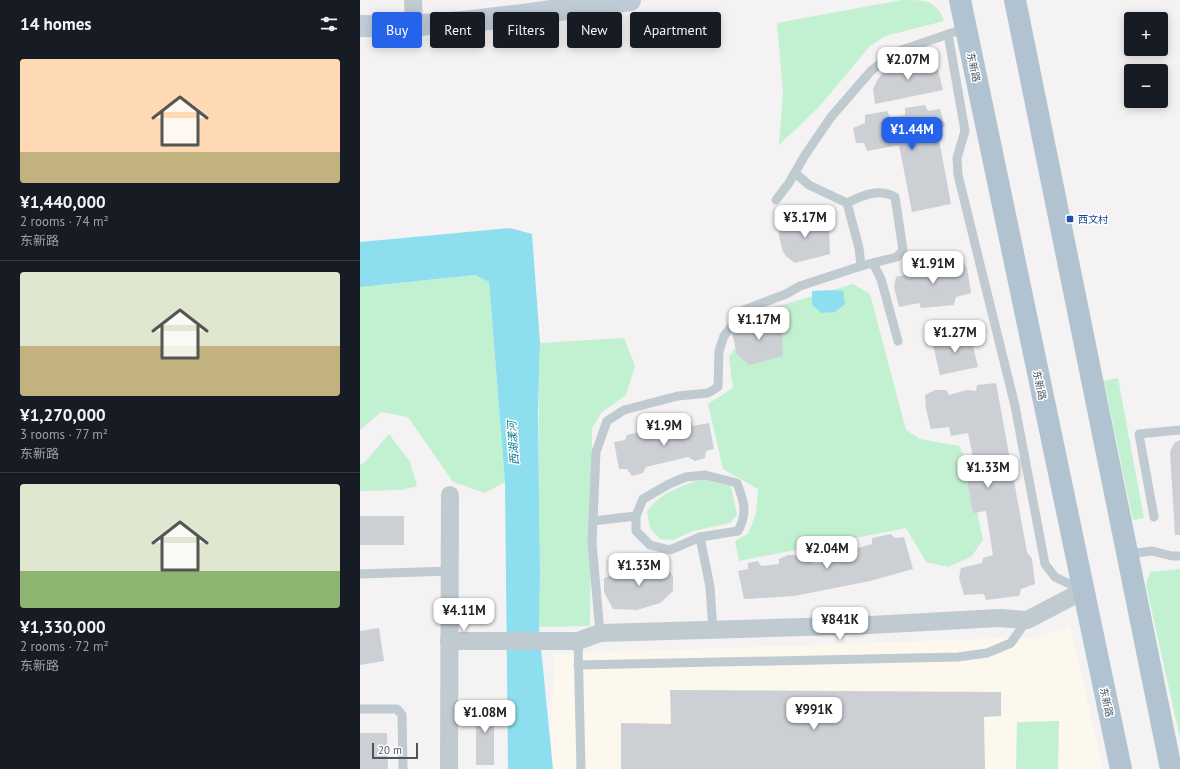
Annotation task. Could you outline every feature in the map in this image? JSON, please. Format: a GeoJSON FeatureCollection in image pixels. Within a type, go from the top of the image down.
{"type":"FeatureCollection","features":[{"type":"Feature","properties":{"kind":"main road"},"geometry":{"type":"LineString","coordinates":[[422,24],[492,19],[630,0]]}},
{"type":"Feature","properties":{"kind":"main road","name":"东新路"},"geometry":{"type":"LineString","coordinates":[[960,0],[957,31],[1083,591],[1121,769]]}},
{"type":"Feature","properties":{"kind":"main road"},"geometry":{"type":"LineString","coordinates":[[1016,0],[1171,769]]}},
{"type":"Feature","properties":{"kind":"main road"},"geometry":{"type":"LineString","coordinates":[[360,26],[372,26]]}},
{"type":"Feature","properties":{"kind":"street"},"geometry":{"type":"LineString","coordinates":[[413,0],[413,12]]}},
{"type":"Feature","properties":{"kind":"street"},"geometry":{"type":"LineString","coordinates":[[449,769],[450,495]]}},
{"type":"Feature","properties":{"kind":"street"},"geometry":{"type":"LineString","coordinates":[[449,641],[578,641],[600,633],[713,631],[999,618],[1027,620],[1083,591]]}},
{"type":"Feature","properties":{"kind":"lane"},"geometry":{"type":"LineString","coordinates":[[776,200],[831,117],[871,71],[893,53],[957,31],[965,131],[957,158],[958,175],[1015,406],[1045,564],[1055,577],[1083,591]]}},
{"type":"Feature","properties":{"kind":"lane"},"geometry":{"type":"LineString","coordinates":[[795,173],[809,185],[847,203],[859,248],[861,266]]}},
{"type":"Feature","properties":{"kind":"lane"},"geometry":{"type":"LineString","coordinates":[[600,633],[592,543],[596,452],[607,421],[624,410],[643,404],[678,396],[708,393],[718,387],[719,351],[724,336],[744,310],[786,294],[800,286],[861,266],[897,257],[903,250],[896,197],[886,191],[861,196],[847,203]]}},
{"type":"Feature","properties":{"kind":"lane"},"geometry":{"type":"LineString","coordinates":[[874,263],[881,279],[898,341]]}},
{"type":"Feature","properties":{"kind":"lane"},"geometry":{"type":"LineString","coordinates":[[1154,517],[1139,434],[1180,430]]}},
{"type":"Feature","properties":{"kind":"lane"},"geometry":{"type":"LineString","coordinates":[[705,475],[737,483],[744,502],[745,518],[738,531],[700,537],[670,550],[650,545],[636,531],[636,516],[643,499],[669,484],[686,477],[705,475]]}},
{"type":"Feature","properties":{"kind":"lane"},"geometry":{"type":"LineString","coordinates":[[593,522],[636,516]]}},
{"type":"Feature","properties":{"kind":"lane"},"geometry":{"type":"LineString","coordinates":[[700,537],[710,587],[713,631]]}},
{"type":"Feature","properties":{"kind":"lane"},"geometry":{"type":"LineString","coordinates":[[1128,554],[1152,551],[1172,556],[1180,556]]}},
{"type":"Feature","properties":{"kind":"lane"},"geometry":{"type":"LineString","coordinates":[[360,574],[450,571]]}},
{"type":"Feature","properties":{"kind":"lane"},"geometry":{"type":"LineString","coordinates":[[578,665],[958,658],[987,653],[1011,643],[1027,620]]}},
{"type":"Feature","properties":{"kind":"lane"},"geometry":{"type":"LineString","coordinates":[[578,641],[581,769]]}},
{"type":"Feature","properties":{"kind":"lane"},"geometry":{"type":"LineString","coordinates":[[360,709],[397,709],[402,715],[403,769]]}},
{"type":"Feature","properties":{"kind":"shaded area"},"geometry":{"type":"Polygon","coordinates":[[[1070,626],[1103,769],[549,769],[555,654],[1039,637],[1070,626]]]}},
{"type":"Feature","properties":{"kind":"green space"},"geometry":{"type":"Polygon","coordinates":[[[902,0],[918,0],[934,5],[944,21],[885,36],[870,46],[818,108],[779,145],[783,93],[777,23],[902,0]]]}},
{"type":"Feature","properties":{"kind":"green space"},"geometry":{"type":"Polygon","coordinates":[[[475,275],[489,282],[505,482],[485,493],[453,482],[408,417],[381,412],[360,430],[360,287],[475,275]]]}},
{"type":"Feature","properties":{"kind":"green space"},"geometry":{"type":"Polygon","coordinates":[[[853,284],[870,294],[906,430],[920,439],[959,446],[965,457],[983,540],[971,557],[948,567],[926,562],[906,528],[739,561],[735,541],[748,534],[756,514],[758,489],[723,469],[708,404],[733,388],[729,357],[758,315],[772,308],[853,284]]]}},
{"type":"Feature","properties":{"kind":"green space"},"geometry":{"type":"Polygon","coordinates":[[[624,338],[635,366],[626,395],[601,413],[592,428],[590,626],[539,627],[540,343],[624,338]]]}},
{"type":"Feature","properties":{"kind":"green space"},"geometry":{"type":"Polygon","coordinates":[[[1118,378],[1144,518],[1133,520],[1104,381],[1118,378]]]}},
{"type":"Feature","properties":{"kind":"green space"},"geometry":{"type":"Polygon","coordinates":[[[389,434],[410,462],[417,486],[402,490],[360,491],[360,465],[365,462],[389,434]]]}},
{"type":"Feature","properties":{"kind":"green space"},"geometry":{"type":"Polygon","coordinates":[[[702,479],[731,486],[737,515],[730,523],[693,531],[673,540],[660,539],[650,528],[647,511],[653,504],[665,495],[678,488],[702,479]]]}},
{"type":"Feature","properties":{"kind":"green space"},"geometry":{"type":"Polygon","coordinates":[[[1180,569],[1180,738],[1146,585],[1150,572],[1180,569]]]}},
{"type":"Feature","properties":{"kind":"green space"},"geometry":{"type":"Polygon","coordinates":[[[1059,721],[1058,769],[1016,769],[1017,722],[1059,721]]]}},
{"type":"Feature","properties":{"kind":"water","name":"西湖漾河"},"geometry":{"type":"Polygon","coordinates":[[[510,228],[532,234],[540,343],[538,412],[540,574],[539,628],[553,769],[508,769],[505,482],[489,282],[475,275],[360,287],[360,242],[510,228]]]}},
{"type":"Feature","properties":{"kind":"water"},"geometry":{"type":"Polygon","coordinates":[[[812,291],[843,291],[845,304],[835,312],[822,313],[812,305],[812,291]]]}},
{"type":"Feature","properties":{"kind":"building"},"geometry":{"type":"Polygon","coordinates":[[[935,58],[943,90],[875,104],[873,89],[878,79],[887,68],[935,58]]]}},
{"type":"Feature","properties":{"kind":"building"},"geometry":{"type":"Polygon","coordinates":[[[925,105],[928,111],[940,109],[945,126],[937,129],[951,204],[912,212],[899,145],[867,151],[864,143],[856,143],[853,128],[865,123],[865,115],[887,111],[890,117],[905,115],[905,108],[925,105]]]}},
{"type":"Feature","properties":{"kind":"building"},"geometry":{"type":"Polygon","coordinates":[[[804,216],[823,219],[829,229],[830,254],[795,263],[783,252],[779,231],[794,219],[804,216]]]}},
{"type":"Feature","properties":{"kind":"building"},"geometry":{"type":"Polygon","coordinates":[[[962,260],[967,268],[971,293],[956,297],[954,305],[921,308],[919,303],[899,307],[894,287],[896,277],[917,272],[918,266],[928,263],[937,265],[962,260]]]}},
{"type":"Feature","properties":{"kind":"building"},"geometry":{"type":"Polygon","coordinates":[[[758,319],[777,321],[782,331],[783,356],[749,365],[737,354],[732,333],[747,321],[758,319]]]}},
{"type":"Feature","properties":{"kind":"building"},"geometry":{"type":"Polygon","coordinates":[[[970,334],[978,367],[940,375],[932,341],[970,334]]]}},
{"type":"Feature","properties":{"kind":"building"},"geometry":{"type":"Polygon","coordinates":[[[996,383],[1027,552],[1032,559],[1035,584],[1021,589],[1019,596],[986,600],[984,594],[964,595],[959,578],[961,568],[982,563],[983,558],[993,555],[986,511],[973,513],[966,473],[976,471],[968,433],[951,436],[949,427],[931,429],[926,409],[925,395],[935,390],[946,390],[949,395],[967,390],[976,391],[977,385],[996,383]]]}},
{"type":"Feature","properties":{"kind":"building"},"geometry":{"type":"Polygon","coordinates":[[[691,420],[692,426],[709,423],[714,449],[706,451],[705,458],[695,461],[688,457],[646,467],[643,473],[632,476],[627,469],[619,469],[614,442],[625,440],[627,435],[643,431],[649,436],[674,430],[672,425],[691,420]]]}},
{"type":"Feature","properties":{"kind":"building"},"geometry":{"type":"Polygon","coordinates":[[[1180,440],[1180,535],[1175,535],[1170,452],[1174,443],[1180,440]]]}},
{"type":"Feature","properties":{"kind":"building"},"geometry":{"type":"Polygon","coordinates":[[[360,516],[404,516],[404,545],[360,545],[360,516]]]}},
{"type":"Feature","properties":{"kind":"building"},"geometry":{"type":"Polygon","coordinates":[[[891,534],[895,538],[904,537],[913,569],[870,581],[794,596],[744,599],[738,571],[748,569],[748,563],[758,561],[761,566],[779,564],[779,559],[788,555],[797,555],[800,558],[810,556],[813,564],[821,563],[821,556],[828,555],[830,548],[846,545],[850,550],[872,544],[872,538],[891,534]]]}},
{"type":"Feature","properties":{"kind":"building"},"geometry":{"type":"Polygon","coordinates":[[[640,563],[645,566],[663,563],[673,576],[673,591],[660,603],[637,610],[613,609],[604,592],[604,578],[622,572],[625,566],[640,563]]]}},
{"type":"Feature","properties":{"kind":"building"},"geometry":{"type":"Polygon","coordinates":[[[379,628],[384,661],[360,665],[360,631],[379,628]]]}},
{"type":"Feature","properties":{"kind":"building"},"geometry":{"type":"Polygon","coordinates":[[[670,690],[1001,692],[1001,716],[984,717],[985,769],[621,769],[621,723],[671,724],[670,690]]]}},
{"type":"Feature","properties":{"kind":"building"},"geometry":{"type":"Polygon","coordinates":[[[476,704],[494,704],[494,765],[476,765],[476,704]]]}},
{"type":"Feature","properties":{"kind":"building"},"geometry":{"type":"Polygon","coordinates":[[[360,733],[387,733],[388,769],[360,769],[360,733]]]}},
{"type":"Feature","properties":{"kind":"place","name":"西文村"},"geometry":{"type":"Point","coordinates":[1070,219]}}]}
